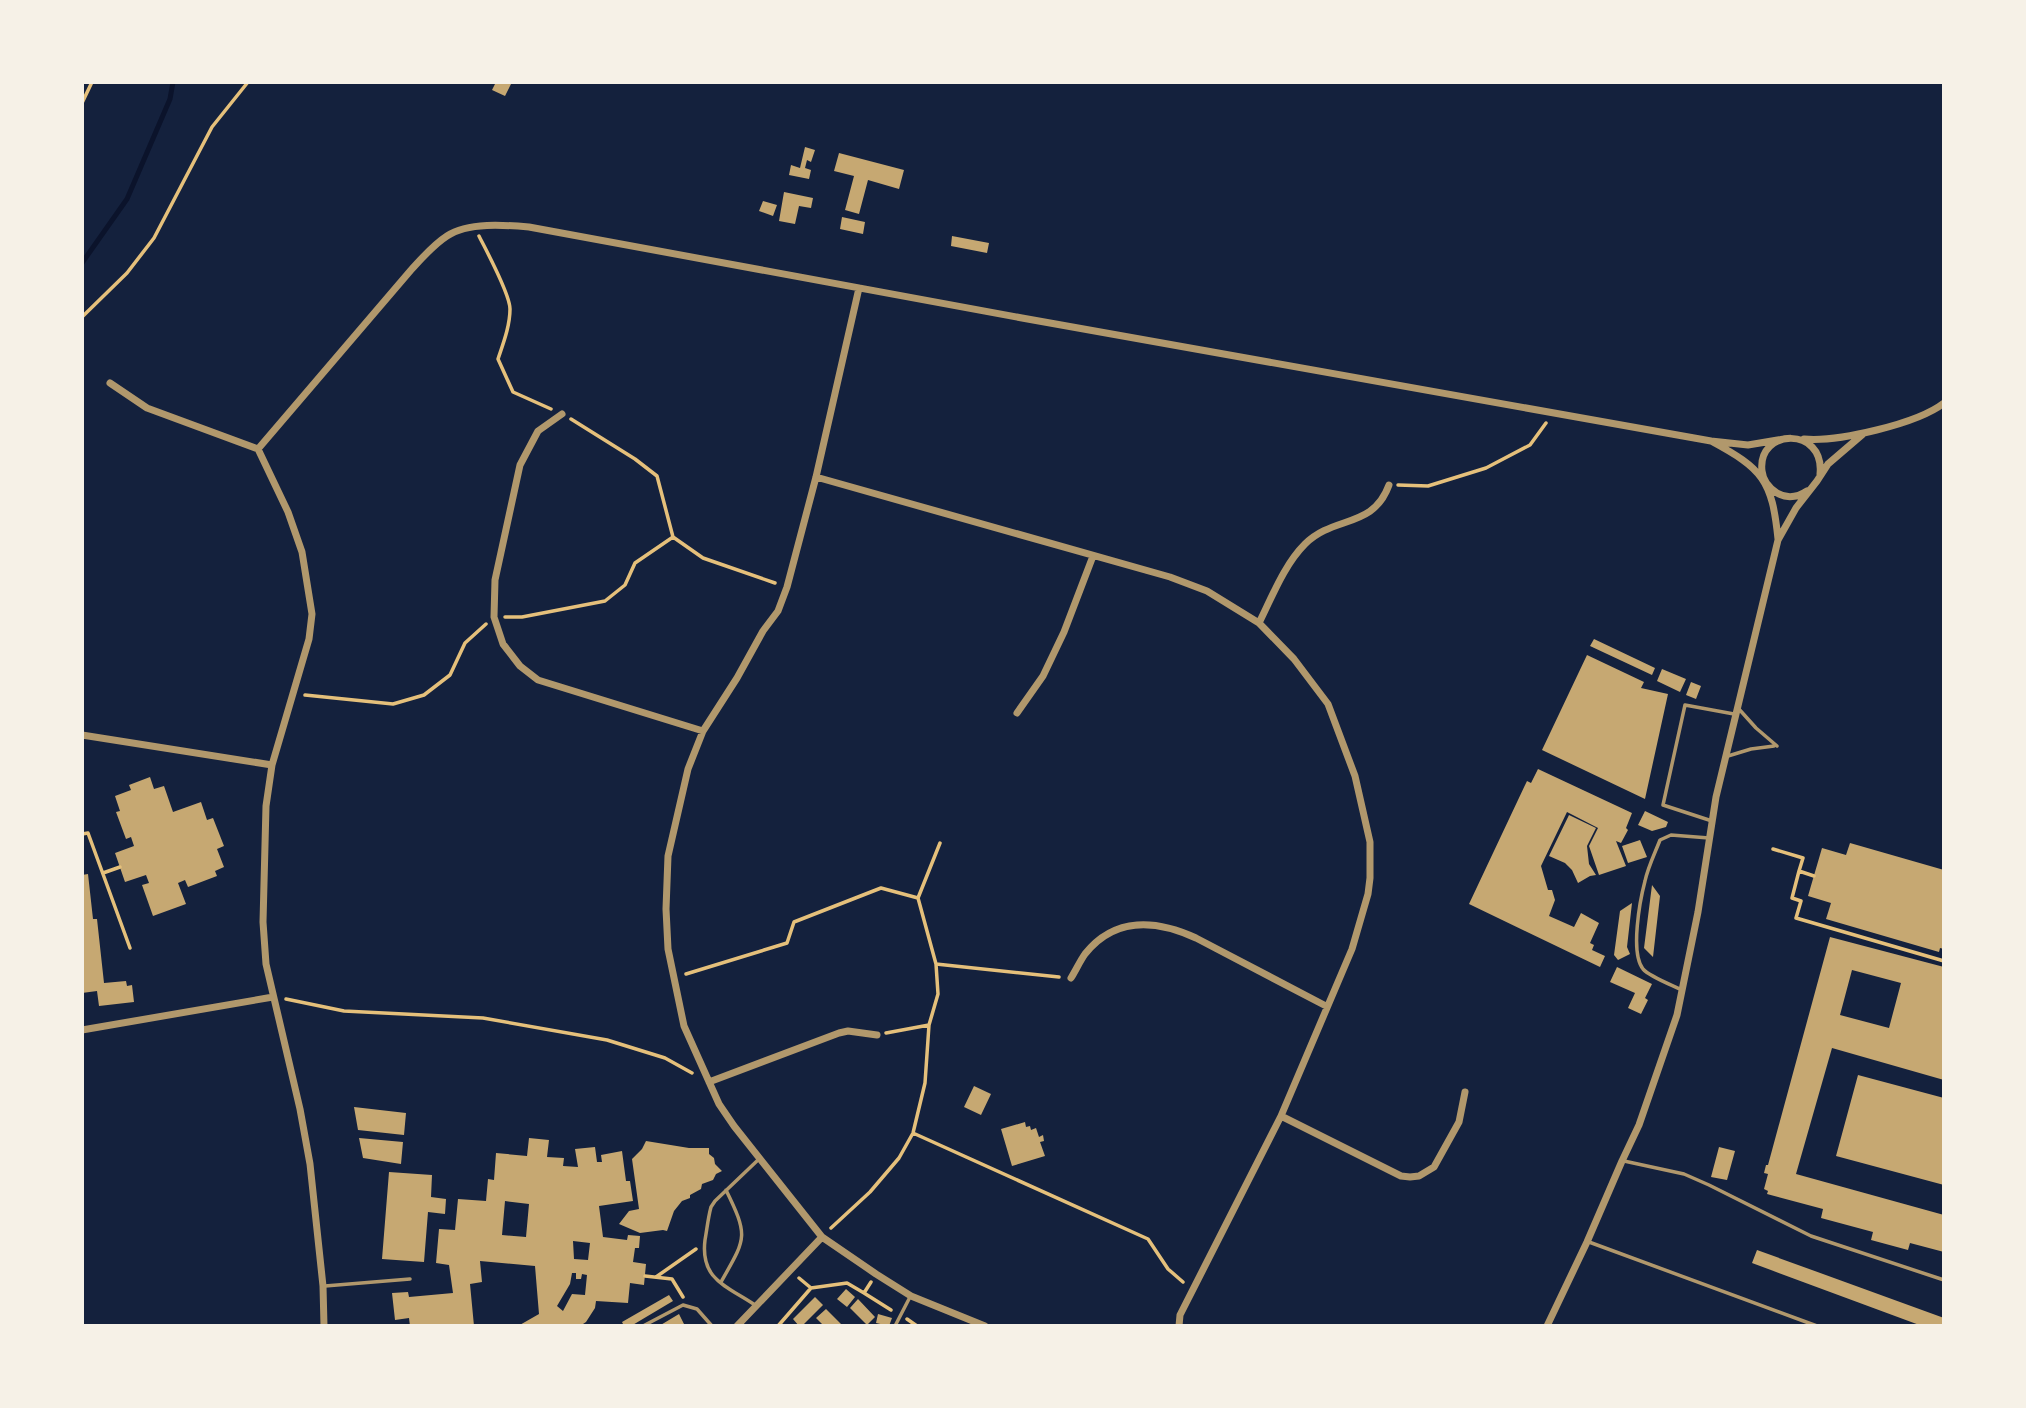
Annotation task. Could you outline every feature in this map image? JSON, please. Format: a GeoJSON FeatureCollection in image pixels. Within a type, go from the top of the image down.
{"type":"FeatureCollection","features":[{"type":"Feature","properties":{"kind":"street"},"geometry":{"type":"LineString","coordinates":[[258,449],[411,270],[433,248],[450,234],[498,224],[529,227],[1711,441],[1748,445],[1794,438],[1813,440],[1863,434],[1933,411],[1944,403]]}},
{"type":"Feature","properties":{"kind":"street"},"geometry":{"type":"LineString","coordinates":[[859,288],[816,477],[787,587],[778,611],[763,631],[704,731],[688,769],[668,856],[668,949],[684,1026],[719,1104],[822,1237],[911,1296],[985,1326]]}},
{"type":"Feature","properties":{"kind":"street"},"geometry":{"type":"LineString","coordinates":[[110,383],[147,408],[258,449],[288,512],[302,552],[312,614],[309,639],[272,765],[265,806],[263,922],[266,964],[310,1164],[323,1286],[324,1326]]}},
{"type":"Feature","properties":{"kind":"street"},"geometry":{"type":"LineString","coordinates":[[562,414],[538,431],[520,464],[495,580],[494,617],[503,644],[520,666],[538,680],[704,731]]}},
{"type":"Feature","properties":{"kind":"street"},"geometry":{"type":"LineString","coordinates":[[1547,1326],[1643,1115],[1677,1016],[1698,912],[1716,797],[1778,540],[1796,508],[1828,464],[1863,434]]}},
{"type":"Feature","properties":{"kind":"street"},"geometry":{"type":"LineString","coordinates":[[1794,438],[1803,440],[1817,453],[1821,472],[1817,481]]}},
{"type":"Feature","properties":{"kind":"street"},"geometry":{"type":"LineString","coordinates":[[1778,540],[1773,506],[1761,468],[1768,449],[1784,439]]}},
{"type":"Feature","properties":{"kind":"street"},"geometry":{"type":"LineString","coordinates":[[1711,441],[1748,463],[1775,492],[1784,496],[1804,494],[1811,489]]}},
{"type":"Feature","properties":{"kind":"street"},"geometry":{"type":"LineString","coordinates":[[816,477],[1170,577],[1207,591],[1259,623],[1294,659],[1328,704],[1355,776],[1370,842],[1368,894],[1352,949],[1281,1116],[1180,1315],[1178,1326]]}},
{"type":"Feature","properties":{"kind":"street"},"geometry":{"type":"LineString","coordinates":[[1259,623],[1293,558],[1306,542],[1325,530],[1371,512],[1384,499],[1389,485]]}},
{"type":"Feature","properties":{"kind":"street"},"geometry":{"type":"LineString","coordinates":[[1017,713],[1043,677],[1064,632],[1093,556]]}},
{"type":"Feature","properties":{"kind":"street"},"geometry":{"type":"LineString","coordinates":[[82,734],[272,765]]}},
{"type":"Feature","properties":{"kind":"street"},"geometry":{"type":"LineString","coordinates":[[1072,978],[1084,954],[1103,935],[1128,926],[1150,924],[1174,928],[1196,938],[1326,1006]]}},
{"type":"Feature","properties":{"kind":"street"},"geometry":{"type":"LineString","coordinates":[[82,1030],[273,997]]}},
{"type":"Feature","properties":{"kind":"street"},"geometry":{"type":"LineString","coordinates":[[709,1082],[839,1033],[848,1031],[877,1035]]}},
{"type":"Feature","properties":{"kind":"street"},"geometry":{"type":"LineString","coordinates":[[1281,1116],[1401,1176],[1410,1177],[1434,1167],[1459,1122],[1465,1092]]}},
{"type":"Feature","properties":{"kind":"street"},"geometry":{"type":"LineString","coordinates":[[737,1326],[822,1237]]}},
{"type":"Feature","properties":{"kind":"lane"},"geometry":{"type":"LineString","coordinates":[[1712,821],[1663,805],[1685,705],[1737,711],[1777,746],[1751,748],[1726,756]]}},
{"type":"Feature","properties":{"kind":"lane"},"geometry":{"type":"LineString","coordinates":[[1682,990],[1643,969],[1639,959],[1639,913],[1645,879],[1660,840],[1671,835],[1709,838]]}},
{"type":"Feature","properties":{"kind":"lane"},"geometry":{"type":"LineString","coordinates":[[757,1306],[709,1272],[705,1247],[711,1208],[715,1201],[759,1159]]}},
{"type":"Feature","properties":{"kind":"lane"},"geometry":{"type":"LineString","coordinates":[[1622,1161],[1684,1174],[1811,1236],[1944,1280]]}},
{"type":"Feature","properties":{"kind":"lane"},"geometry":{"type":"LineString","coordinates":[[721,1282],[738,1251],[742,1237],[739,1216],[726,1190]]}},
{"type":"Feature","properties":{"kind":"lane"},"geometry":{"type":"LineString","coordinates":[[1587,1242],[1817,1326]]}},
{"type":"Feature","properties":{"kind":"lane"},"geometry":{"type":"LineString","coordinates":[[323,1286],[410,1279]]}},
{"type":"Feature","properties":{"kind":"lane"},"geometry":{"type":"LineString","coordinates":[[895,1326],[911,1296]]}},
{"type":"Feature","properties":{"kind":"lane"},"geometry":{"type":"LineString","coordinates":[[643,1326],[678,1306],[688,1305],[697,1309],[712,1326]]}},
{"type":"Feature","properties":{"kind":"path"},"geometry":{"type":"LineString","coordinates":[[82,103],[92,82]]}},
{"type":"Feature","properties":{"kind":"path"},"geometry":{"type":"LineString","coordinates":[[82,317],[127,273],[154,238],[212,127],[248,82]]}},
{"type":"Feature","properties":{"kind":"path"},"geometry":{"type":"LineString","coordinates":[[475,227],[500,278],[510,308],[499,359],[513,392],[562,414],[635,459],[657,476],[673,537],[704,558],[787,587]]}},
{"type":"Feature","properties":{"kind":"path"},"geometry":{"type":"LineString","coordinates":[[1389,485],[1428,486],[1486,468],[1530,445],[1554,413]]}},
{"type":"Feature","properties":{"kind":"path"},"geometry":{"type":"LineString","coordinates":[[82,834],[88,833],[130,948]]}},
{"type":"Feature","properties":{"kind":"path"},"geometry":{"type":"LineString","coordinates":[[822,1237],[870,1192],[898,1158],[913,1133],[925,1083],[929,1026],[938,995],[936,964],[918,898],[940,843]]}},
{"type":"Feature","properties":{"kind":"path"},"geometry":{"type":"LineString","coordinates":[[1773,849],[1803,858],[1792,898],[1801,901],[1796,918],[1944,961]]}},
{"type":"Feature","properties":{"kind":"path"},"geometry":{"type":"LineString","coordinates":[[103,873],[120,867]]}},
{"type":"Feature","properties":{"kind":"path"},"geometry":{"type":"LineString","coordinates":[[1799,871],[1814,876]]}},
{"type":"Feature","properties":{"kind":"path"},"geometry":{"type":"LineString","coordinates":[[673,978],[787,943],[794,922],[881,888],[918,898]]}},
{"type":"Feature","properties":{"kind":"path"},"geometry":{"type":"LineString","coordinates":[[936,964],[1072,978]]}},
{"type":"Feature","properties":{"kind":"path"},"geometry":{"type":"LineString","coordinates":[[273,997],[344,1011],[483,1018],[607,1040],[665,1058],[709,1082]]}},
{"type":"Feature","properties":{"kind":"path"},"geometry":{"type":"LineString","coordinates":[[877,1035],[929,1026]]}},
{"type":"Feature","properties":{"kind":"path"},"geometry":{"type":"LineString","coordinates":[[913,1133],[1148,1239],[1168,1269],[1193,1290]]}},
{"type":"Feature","properties":{"kind":"path"},"geometry":{"type":"LineString","coordinates":[[656,1277],[698,1247],[705,1247]]}},
{"type":"Feature","properties":{"kind":"path"},"geometry":{"type":"LineString","coordinates":[[791,1272],[811,1288]]}},
{"type":"Feature","properties":{"kind":"path"},"geometry":{"type":"LineString","coordinates":[[864,1293],[876,1274]]}},
{"type":"Feature","properties":{"kind":"path"},"geometry":{"type":"LineString","coordinates":[[645,1276],[672,1279],[688,1305]]}},
{"type":"Feature","properties":{"kind":"path"},"geometry":{"type":"LineString","coordinates":[[778,1326],[811,1288],[847,1283],[917,1326]]}},
{"type":"Feature","properties":{"kind":"building"},"geometry":{"type":"Polygon","coordinates":[[[496,82],[512,82],[505,96],[492,90],[496,82]]]}},
{"type":"Feature","properties":{"kind":"building"},"geometry":{"type":"Polygon","coordinates":[[[805,147],[815,150],[811,162],[807,160],[805,168],[811,170],[809,179],[789,175],[791,165],[800,168],[805,147]]]}},
{"type":"Feature","properties":{"kind":"building"},"geometry":{"type":"Polygon","coordinates":[[[839,153],[904,170],[899,189],[868,180],[859,214],[845,210],[854,176],[834,171],[839,153]]]}},
{"type":"Feature","properties":{"kind":"building"},"geometry":{"type":"Polygon","coordinates":[[[784,192],[813,198],[811,208],[799,206],[795,224],[779,221],[784,192]]]}},
{"type":"Feature","properties":{"kind":"building"},"geometry":{"type":"Polygon","coordinates":[[[763,201],[777,205],[773,216],[759,211],[763,201]]]}},
{"type":"Feature","properties":{"kind":"building"},"geometry":{"type":"Polygon","coordinates":[[[842,217],[865,222],[863,234],[840,229],[842,217]]]}},
{"type":"Feature","properties":{"kind":"building"},"geometry":{"type":"Polygon","coordinates":[[[952,236],[989,243],[987,253],[951,246],[952,236]]]}},
{"type":"Feature","properties":{"kind":"building"},"geometry":{"type":"Polygon","coordinates":[[[1594,639],[1655,668],[1652,675],[1590,646],[1594,639]]]}},
{"type":"Feature","properties":{"kind":"building"},"geometry":{"type":"Polygon","coordinates":[[[1587,655],[1644,682],[1641,688],[1668,694],[1645,799],[1542,750],[1587,655]]]}},
{"type":"Feature","properties":{"kind":"building"},"geometry":{"type":"Polygon","coordinates":[[[1662,669],[1686,679],[1680,692],[1657,681],[1662,669]]]}},
{"type":"Feature","properties":{"kind":"building"},"geometry":{"type":"Polygon","coordinates":[[[1691,682],[1701,686],[1696,699],[1686,695],[1691,682]]]}},
{"type":"Feature","properties":{"kind":"building"},"geometry":{"type":"Polygon","coordinates":[[[1538,769],[1632,813],[1621,843],[1616,841],[1626,866],[1599,875],[1589,846],[1598,828],[1567,812],[1541,866],[1548,890],[1552,890],[1555,900],[1549,916],[1574,927],[1581,913],[1599,923],[1590,943],[1594,945],[1592,950],[1605,956],[1600,967],[1469,904],[1527,781],[1531,783],[1538,769]]]}},
{"type":"Feature","properties":{"kind":"building"},"geometry":{"type":"Polygon","coordinates":[[[150,777],[154,789],[164,786],[173,812],[201,802],[207,820],[213,818],[224,846],[217,849],[224,867],[215,871],[217,876],[188,887],[185,880],[178,883],[186,904],[153,916],[142,885],[149,883],[146,875],[125,882],[115,853],[134,846],[131,837],[126,839],[116,812],[120,811],[115,796],[131,790],[129,785],[150,777]]]}},
{"type":"Feature","properties":{"kind":"building"},"geometry":{"type":"Polygon","coordinates":[[[1645,811],[1668,822],[1666,827],[1652,831],[1638,825],[1645,811]]]}},
{"type":"Feature","properties":{"kind":"building"},"geometry":{"type":"Polygon","coordinates":[[[1569,815],[1596,828],[1587,846],[1589,864],[1596,875],[1578,883],[1565,863],[1549,856],[1569,815]]]}},
{"type":"Feature","properties":{"kind":"building"},"geometry":{"type":"Polygon","coordinates":[[[1640,840],[1647,857],[1628,863],[1622,846],[1640,840]]]}},
{"type":"Feature","properties":{"kind":"building"},"geometry":{"type":"Polygon","coordinates":[[[1850,843],[1944,870],[1944,949],[1940,948],[1939,952],[1826,919],[1831,903],[1808,896],[1822,848],[1846,855],[1850,843]]]}},
{"type":"Feature","properties":{"kind":"building"},"geometry":{"type":"Polygon","coordinates":[[[88,874],[93,919],[97,919],[104,983],[126,981],[127,986],[132,985],[134,1002],[99,1006],[97,991],[82,993],[82,875],[88,874]]]}},
{"type":"Feature","properties":{"kind":"building"},"geometry":{"type":"Polygon","coordinates":[[[1652,885],[1660,896],[1653,957],[1644,948],[1652,885]]]}},
{"type":"Feature","properties":{"kind":"building"},"geometry":{"type":"Polygon","coordinates":[[[1632,903],[1627,947],[1630,954],[1618,960],[1614,955],[1620,911],[1632,903]]]}},
{"type":"Feature","properties":{"kind":"building"},"geometry":{"type":"Polygon","coordinates":[[[1830,937],[1944,967],[1944,1080],[1832,1048],[1796,1174],[1944,1215],[1944,1252],[1910,1243],[1908,1250],[1871,1240],[1873,1232],[1821,1218],[1823,1209],[1767,1194],[1768,1191],[1764,1189],[1768,1174],[1764,1173],[1830,937]],[[1852,970],[1840,1015],[1889,1028],[1901,983],[1852,970]]]}},
{"type":"Feature","properties":{"kind":"building"},"geometry":{"type":"Polygon","coordinates":[[[1617,967],[1652,984],[1641,1014],[1628,1008],[1635,993],[1610,982],[1617,967]]]}},
{"type":"Feature","properties":{"kind":"building"},"geometry":{"type":"Polygon","coordinates":[[[1858,1075],[1944,1098],[1944,1185],[1836,1156],[1858,1075]]]}},
{"type":"Feature","properties":{"kind":"building"},"geometry":{"type":"Polygon","coordinates":[[[974,1086],[991,1094],[981,1115],[964,1107],[974,1086]]]}},
{"type":"Feature","properties":{"kind":"building"},"geometry":{"type":"Polygon","coordinates":[[[354,1107],[406,1113],[404,1135],[358,1130],[354,1107]]]}},
{"type":"Feature","properties":{"kind":"building"},"geometry":{"type":"Polygon","coordinates":[[[1025,1122],[1026,1127],[1030,1126],[1031,1130],[1036,1128],[1039,1137],[1043,1135],[1044,1141],[1040,1142],[1045,1156],[1012,1166],[1001,1129],[1025,1122]]]}},
{"type":"Feature","properties":{"kind":"building"},"geometry":{"type":"Polygon","coordinates":[[[359,1138],[403,1142],[401,1164],[363,1158],[359,1138]]]}},
{"type":"Feature","properties":{"kind":"building"},"geometry":{"type":"Polygon","coordinates":[[[529,1138],[549,1140],[547,1157],[564,1158],[563,1166],[578,1167],[575,1149],[595,1147],[597,1162],[602,1162],[601,1155],[622,1151],[626,1181],[630,1181],[633,1201],[599,1206],[603,1237],[627,1240],[628,1235],[640,1236],[639,1248],[635,1248],[633,1262],[646,1264],[644,1285],[630,1283],[628,1303],[596,1301],[595,1308],[580,1326],[518,1326],[539,1314],[535,1266],[480,1261],[482,1282],[470,1284],[474,1326],[410,1326],[409,1318],[395,1320],[392,1293],[408,1292],[409,1297],[453,1293],[449,1265],[436,1263],[439,1229],[455,1230],[458,1199],[486,1201],[488,1179],[494,1180],[496,1153],[527,1156],[529,1138]],[[505,1201],[502,1235],[526,1237],[529,1204],[505,1201]],[[573,1241],[574,1259],[588,1260],[590,1243],[573,1241]],[[572,1273],[570,1284],[557,1306],[563,1311],[572,1294],[585,1295],[587,1275],[582,1274],[581,1279],[576,1279],[576,1273],[572,1273]]]}},
{"type":"Feature","properties":{"kind":"building"},"geometry":{"type":"Polygon","coordinates":[[[646,1141],[689,1148],[709,1148],[709,1154],[722,1171],[716,1174],[713,1180],[702,1184],[701,1189],[690,1195],[690,1198],[682,1201],[674,1211],[667,1231],[640,1233],[619,1224],[629,1211],[639,1209],[632,1159],[646,1141]]]}},
{"type":"Feature","properties":{"kind":"building"},"geometry":{"type":"Polygon","coordinates":[[[1719,1147],[1735,1151],[1727,1180],[1711,1177],[1719,1147]]]}},
{"type":"Feature","properties":{"kind":"building"},"geometry":{"type":"Polygon","coordinates":[[[389,1172],[432,1175],[431,1197],[446,1199],[445,1214],[428,1212],[424,1262],[382,1259],[389,1172]]]}},
{"type":"Feature","properties":{"kind":"building"},"geometry":{"type":"Polygon","coordinates":[[[1757,1250],[1944,1318],[1944,1326],[1922,1326],[1752,1263],[1757,1250]]]}},
{"type":"Feature","properties":{"kind":"building"},"geometry":{"type":"Polygon","coordinates":[[[846,1289],[855,1297],[847,1307],[837,1299],[846,1289]]]}},
{"type":"Feature","properties":{"kind":"building"},"geometry":{"type":"Polygon","coordinates":[[[669,1295],[673,1301],[631,1326],[624,1326],[622,1322],[669,1295]]]}},
{"type":"Feature","properties":{"kind":"building"},"geometry":{"type":"Polygon","coordinates":[[[815,1297],[823,1305],[799,1326],[793,1319],[815,1297]]]}},
{"type":"Feature","properties":{"kind":"building"},"geometry":{"type":"Polygon","coordinates":[[[858,1299],[875,1317],[867,1325],[850,1308],[858,1299]]]}},
{"type":"Feature","properties":{"kind":"building"},"geometry":{"type":"Polygon","coordinates":[[[826,1309],[843,1326],[824,1326],[816,1318],[826,1309]]]}},
{"type":"Feature","properties":{"kind":"building"},"geometry":{"type":"Polygon","coordinates":[[[679,1314],[685,1326],[659,1326],[679,1314]]]}},
{"type":"Feature","properties":{"kind":"building"},"geometry":{"type":"Polygon","coordinates":[[[878,1314],[892,1318],[889,1326],[876,1323],[878,1314]]]}},
{"type":"Feature","properties":{"kind":"waterway"},"geometry":{"type":"LineString","coordinates":[[82,263],[127,199],[170,99],[173,82]]}}]}
